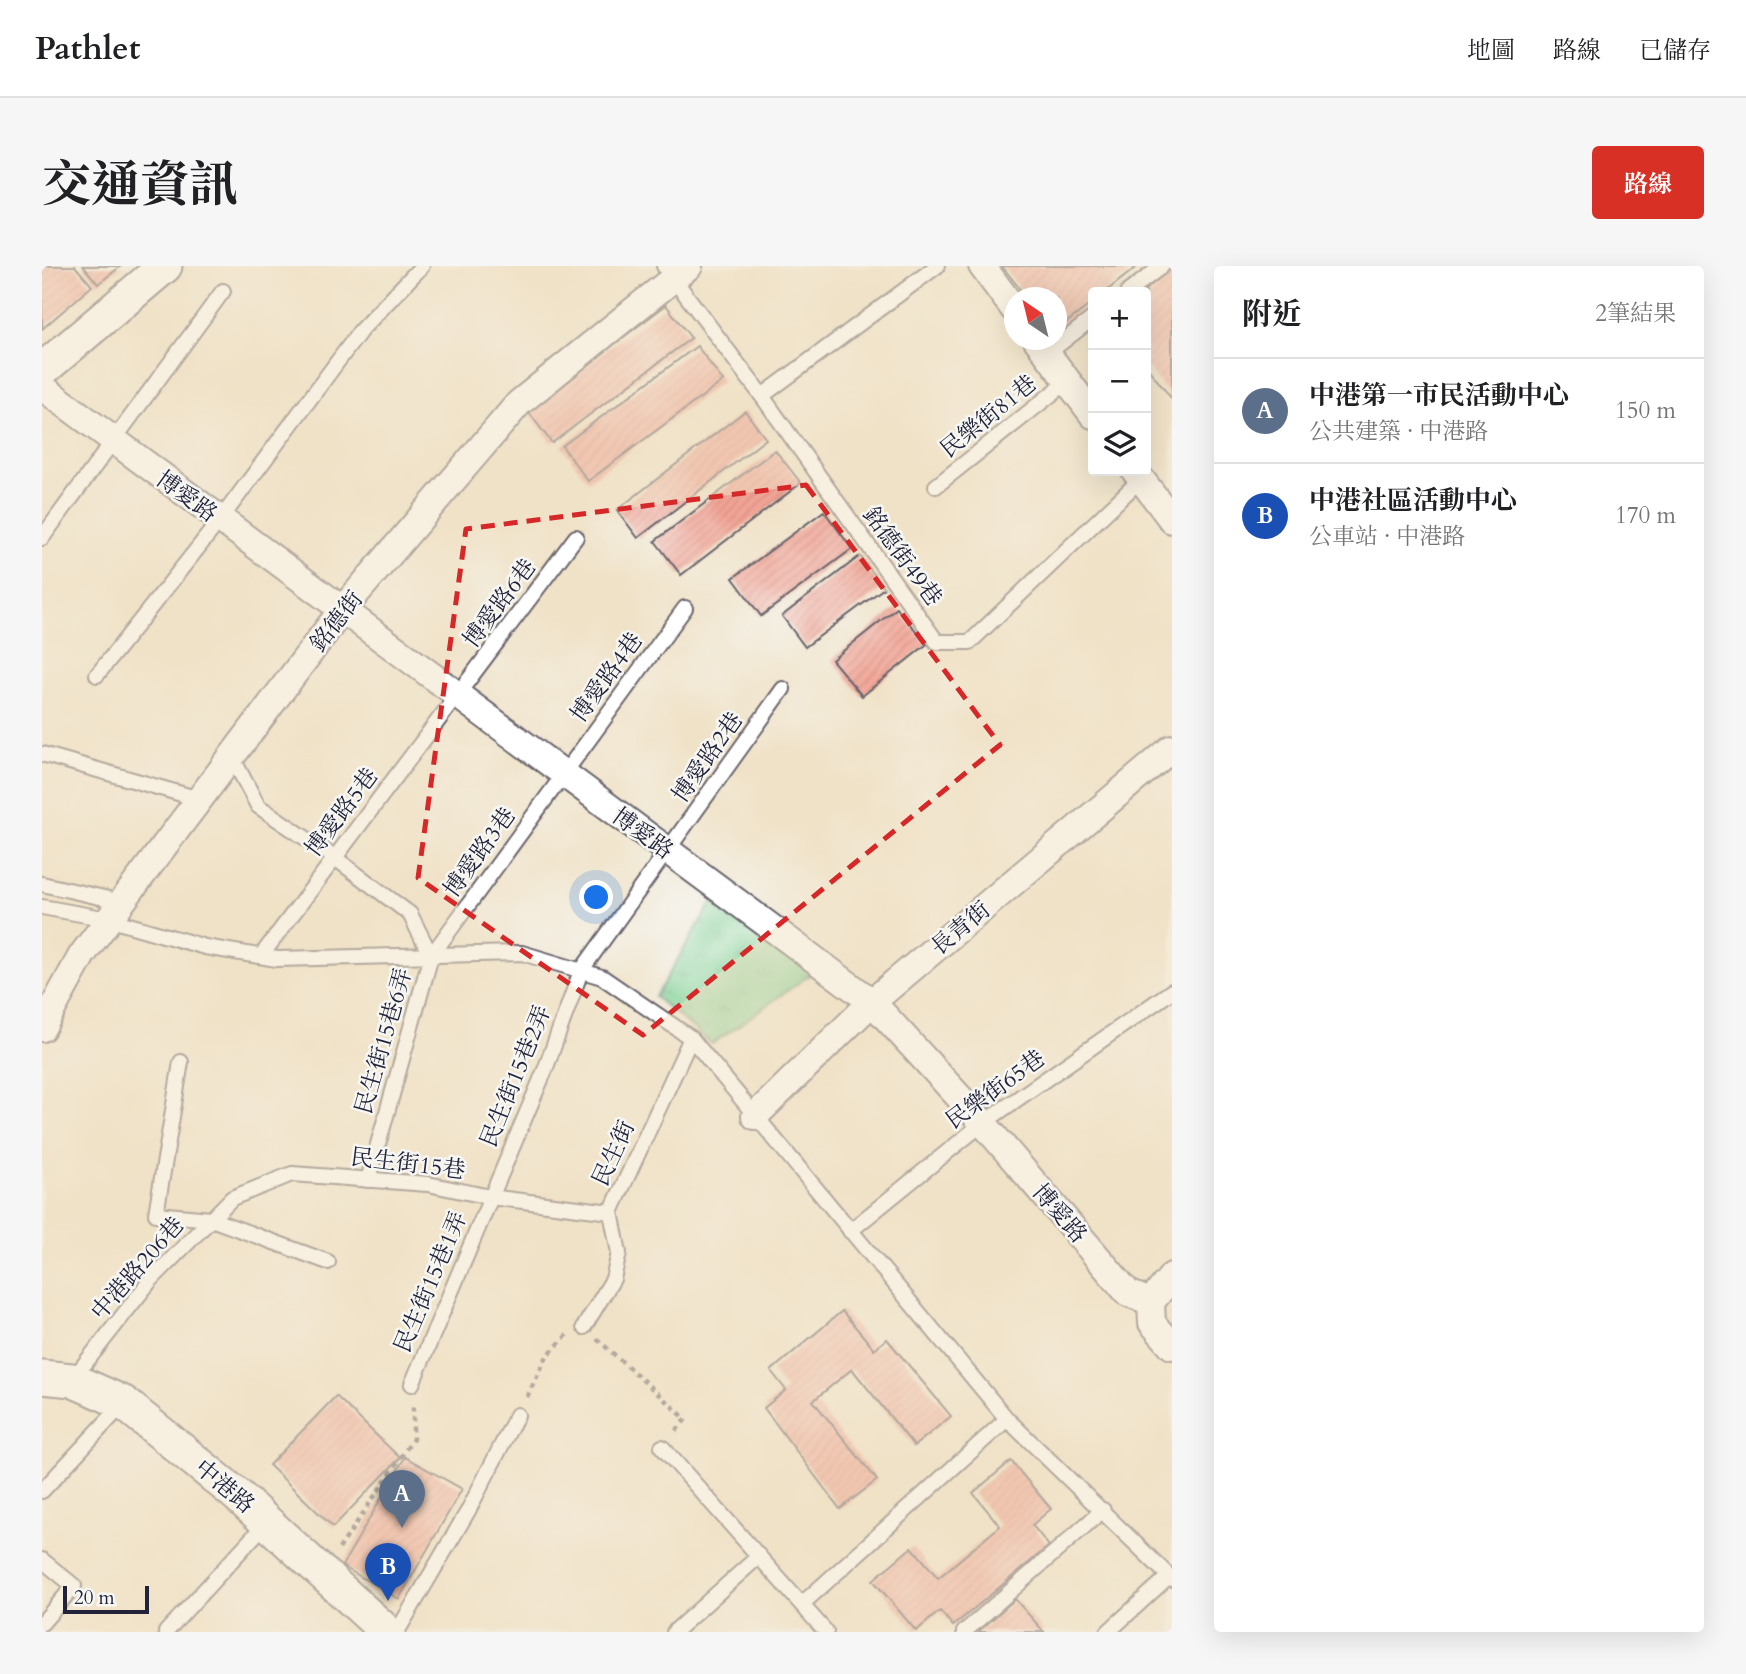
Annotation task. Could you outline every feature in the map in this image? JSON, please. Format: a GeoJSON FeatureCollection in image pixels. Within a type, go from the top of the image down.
{"type":"FeatureCollection","features":[{"type":"Feature","properties":{"kind":"street"},"geometry":{"type":"LineString","coordinates":[[42,370],[165,266]]}},
{"type":"Feature","properties":{"kind":"street"},"geometry":{"type":"LineString","coordinates":[[982,266],[1004,296]]}},
{"type":"Feature","properties":{"kind":"street","name":"銘德街"},"geometry":{"type":"LineString","coordinates":[[42,1028],[82,955],[342,610],[519,403],[676,270]]}},
{"type":"Feature","properties":{"kind":"street"},"geometry":{"type":"LineString","coordinates":[[1045,350],[1092,413]]}},
{"type":"Feature","properties":{"kind":"street","name":"博愛路"},"geometry":{"type":"LineString","coordinates":[[42,387],[872,1002],[983,1124],[1128,1293],[1151,1302]]}},
{"type":"Feature","properties":{"kind":"street"},"geometry":{"type":"LineString","coordinates":[[1139,476],[1172,520]]}},
{"type":"Feature","properties":{"kind":"street","name":"長青街"},"geometry":{"type":"LineString","coordinates":[[755,1116],[872,1002],[1172,748]]}},
{"type":"Feature","properties":{"kind":"street"},"geometry":{"type":"LineString","coordinates":[[1172,1276],[1151,1302],[1152,1323],[1172,1346]]}},
{"type":"Feature","properties":{"kind":"street","name":"中港路"},"geometry":{"type":"LineString","coordinates":[[57,1378],[124,1403],[237,1495],[387,1632]]}},
{"type":"Feature","properties":{"kind":"lane"},"geometry":{"type":"LineString","coordinates":[[97,675],[220,520],[361,330],[422,266]]}},
{"type":"Feature","properties":{"kind":"lane"},"geometry":{"type":"LineString","coordinates":[[762,396],[937,266]]}},
{"type":"Feature","properties":{"kind":"lane"},"geometry":{"type":"LineString","coordinates":[[1135,287],[1162,266]]}},
{"type":"Feature","properties":{"kind":"lane","name":"銘德街49巷"},"geometry":{"type":"LineString","coordinates":[[676,270],[937,642],[970,642],[1137,476]]}},
{"type":"Feature","properties":{"kind":"lane"},"geometry":{"type":"LineString","coordinates":[[42,538],[223,290]]}},
{"type":"Feature","properties":{"kind":"lane"},"geometry":{"type":"LineString","coordinates":[[1067,332],[1088,321]]}},
{"type":"Feature","properties":{"kind":"lane","name":"民樂街81巷"},"geometry":{"type":"LineString","coordinates":[[936,486],[1068,381]]}},
{"type":"Feature","properties":{"kind":"lane","name":"博愛路6巷"},"geometry":{"type":"LineString","coordinates":[[458,696],[576,537]]}},
{"type":"Feature","properties":{"kind":"lane","name":"博愛路4巷"},"geometry":{"type":"LineString","coordinates":[[563,774],[685,608]]}},
{"type":"Feature","properties":{"kind":"lane","name":"博愛路2巷"},"geometry":{"type":"LineString","coordinates":[[581,971],[783,689]]}},
{"type":"Feature","properties":{"kind":"lane","name":"博愛路5巷"},"geometry":{"type":"LineString","coordinates":[[261,956],[458,696]]}},
{"type":"Feature","properties":{"kind":"lane"},"geometry":{"type":"LineString","coordinates":[[42,754],[200,799]]}},
{"type":"Feature","properties":{"kind":"lane"},"geometry":{"type":"LineString","coordinates":[[232,757],[258,806],[335,858],[410,914],[431,956]]}},
{"type":"Feature","properties":{"kind":"lane","name":"博愛路3巷"},"geometry":{"type":"LineString","coordinates":[[431,956],[563,774]]}},
{"type":"Feature","properties":{"kind":"lane"},"geometry":{"type":"LineString","coordinates":[[42,884],[205,947],[277,959],[522,953],[602,977],[691,1038],[1007,1419],[1171,1578],[1108,1632]]}},
{"type":"Feature","properties":{"kind":"lane"},"geometry":{"type":"LineString","coordinates":[[42,907],[115,911]]}},
{"type":"Feature","properties":{"kind":"lane","name":"民生街15巷6弄"},"geometry":{"type":"LineString","coordinates":[[368,1180],[431,956]]}},
{"type":"Feature","properties":{"kind":"lane","name":"民生街15巷2弄"},"geometry":{"type":"LineString","coordinates":[[489,1197],[545,1070],[581,971]]}},
{"type":"Feature","properties":{"kind":"lane","name":"民樂街65巷"},"geometry":{"type":"LineString","coordinates":[[850,1231],[983,1124],[1172,991]]}},
{"type":"Feature","properties":{"kind":"lane","name":"民生街"},"geometry":{"type":"LineString","coordinates":[[584,1327],[613,1279],[619,1253],[611,1212],[691,1038]]}},
{"type":"Feature","properties":{"kind":"lane","name":"中港路206巷"},"geometry":{"type":"LineString","coordinates":[[181,1062],[156,1214],[211,1219]]}},
{"type":"Feature","properties":{"kind":"lane","name":"民生街15巷"},"geometry":{"type":"LineString","coordinates":[[211,1219],[232,1198],[292,1174],[428,1184],[489,1197],[611,1212]]}},
{"type":"Feature","properties":{"kind":"lane","name":"民生街15巷1弄"},"geometry":{"type":"LineString","coordinates":[[412,1384],[489,1197]]}},
{"type":"Feature","properties":{"kind":"lane"},"geometry":{"type":"LineString","coordinates":[[211,1219],[328,1262]]}},
{"type":"Feature","properties":{"kind":"lane","name":"中港路206巷"},"geometry":{"type":"LineString","coordinates":[[57,1378],[211,1219]]}},
{"type":"Feature","properties":{"kind":"lane"},"geometry":{"type":"LineString","coordinates":[[42,1491],[124,1403]]}},
{"type":"Feature","properties":{"kind":"lane"},"geometry":{"type":"LineString","coordinates":[[397,1632],[468,1511],[517,1415]]}},
{"type":"Feature","properties":{"kind":"lane"},"geometry":{"type":"LineString","coordinates":[[802,1604],[1007,1419]]}},
{"type":"Feature","properties":{"kind":"lane"},"geometry":{"type":"LineString","coordinates":[[662,1447],[826,1632]]}},
{"type":"Feature","properties":{"kind":"lane"},"geometry":{"type":"LineString","coordinates":[[964,1632],[1103,1510]]}},
{"type":"Feature","properties":{"kind":"lane"},"geometry":{"type":"LineString","coordinates":[[166,1632],[267,1522]]}},
{"type":"Feature","properties":{"kind":"lane"},"geometry":{"type":"LineString","coordinates":[[674,1632],[759,1556]]}},
{"type":"Feature","properties":{"kind":"lane"},"geometry":{"type":"LineString","coordinates":[[42,1560],[74,1586],[42,1623]]}},
{"type":"Feature","properties":{"kind":"path"},"geometry":{"type":"LineString","coordinates":[[517,1415],[547,1356],[563,1336],[584,1327],[686,1419],[662,1447]]}},
{"type":"Feature","properties":{"kind":"path"},"geometry":{"type":"LineString","coordinates":[[323,1573],[413,1439],[412,1384]]}},
{"type":"Feature","properties":{"kind":"highlighted area"},"geometry":{"type":"Polygon","coordinates":[[[806,485],[1000,745],[643,1035],[418,878],[466,529],[806,485]]]}},
{"type":"Feature","properties":{"kind":"green space"},"geometry":{"type":"Polygon","coordinates":[[[715,898],[814,972],[712,1044],[655,997],[715,898]]]}},
{"type":"Feature","properties":{"kind":"building"},"geometry":{"type":"Polygon","coordinates":[[[42,266],[75,266],[92,286],[42,329],[42,266]]]}},
{"type":"Feature","properties":{"kind":"building"},"geometry":{"type":"Polygon","coordinates":[[[83,266],[121,266],[98,284],[83,266]]]}},
{"type":"Feature","properties":{"kind":"building"},"geometry":{"type":"Polygon","coordinates":[[[1002,266],[1138,266],[1111,287],[1088,287],[1088,306],[1067,322],[1067,287],[1018,287],[1002,266]]]}},
{"type":"Feature","properties":{"kind":"building"},"geometry":{"type":"Polygon","coordinates":[[[1172,268],[1172,399],[1151,372],[1151,287],[1148,287],[1172,268]]]}},
{"type":"Feature","properties":{"kind":"building"},"geometry":{"type":"Polygon","coordinates":[[[666,305],[691,338],[552,443],[527,410],[666,305]]]}},
{"type":"Feature","properties":{"kind":"building"},"geometry":{"type":"Polygon","coordinates":[[[697,346],[723,381],[588,481],[562,446],[697,346]]]}},
{"type":"Feature","properties":{"kind":"building"},"geometry":{"type":"Polygon","coordinates":[[[745,411],[766,439],[638,538],[617,510],[745,411]]]}},
{"type":"Feature","properties":{"kind":"building"},"geometry":{"type":"Polygon","coordinates":[[[775,450],[801,483],[681,575],[655,541],[775,450]]]}},
{"type":"Feature","properties":{"kind":"building"},"geometry":{"type":"Polygon","coordinates":[[[824,511],[852,549],[761,616],[733,578],[824,511]]]}},
{"type":"Feature","properties":{"kind":"building"},"geometry":{"type":"Polygon","coordinates":[[[860,556],[884,588],[805,647],[782,616],[860,556]]]}},
{"type":"Feature","properties":{"kind":"building"},"geometry":{"type":"Polygon","coordinates":[[[897,608],[927,644],[862,696],[832,660],[897,608]]]}},
{"type":"Feature","properties":{"kind":"building"},"geometry":{"type":"Polygon","coordinates":[[[842,1311],[874,1349],[887,1339],[951,1416],[914,1446],[852,1369],[813,1401],[877,1480],[840,1509],[764,1408],[786,1390],[771,1371],[842,1311]]]}},
{"type":"Feature","properties":{"kind":"building"},"geometry":{"type":"Polygon","coordinates":[[[336,1396],[400,1458],[333,1527],[269,1465],[336,1396]]]}},
{"type":"Feature","properties":{"kind":"building"},"geometry":{"type":"Polygon","coordinates":[[[405,1457],[462,1489],[399,1599],[342,1566],[405,1457]]]}},
{"type":"Feature","properties":{"kind":"building"},"geometry":{"type":"Polygon","coordinates":[[[1011,1461],[1051,1509],[1032,1525],[1049,1546],[953,1626],[940,1611],[916,1631],[873,1580],[912,1547],[938,1578],[1000,1526],[973,1493],[1011,1461]]]}},
{"type":"Feature","properties":{"kind":"building"},"geometry":{"type":"Polygon","coordinates":[[[1015,1599],[1044,1632],[978,1632],[1015,1599]]]}},
{"type":"Feature","properties":{"kind":"place","name":"中港第一市民活動中心"},"geometry":{"type":"Point","coordinates":[402,1528]}},
{"type":"Feature","properties":{"kind":"place","name":"中港社區活動中心"},"geometry":{"type":"Point","coordinates":[388,1601]}}]}
